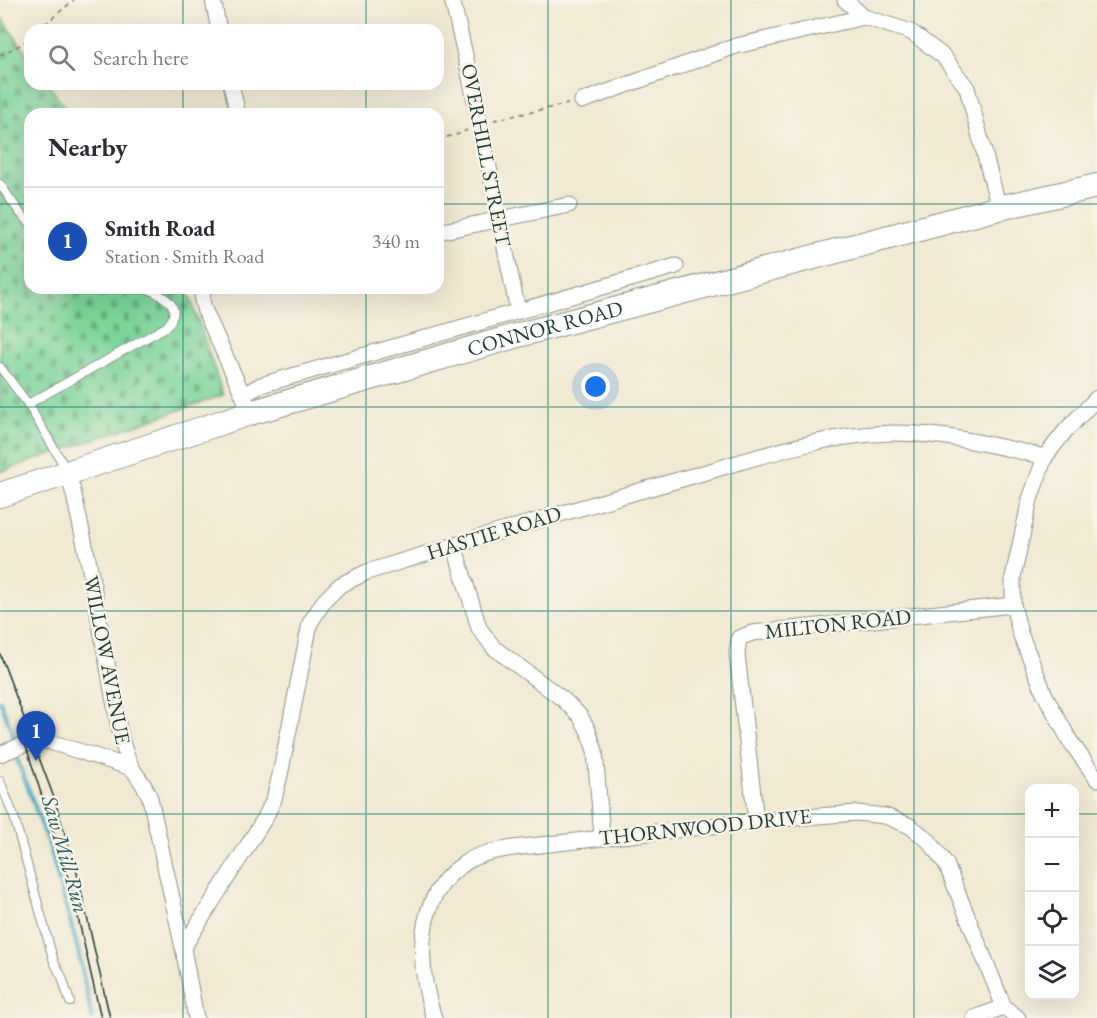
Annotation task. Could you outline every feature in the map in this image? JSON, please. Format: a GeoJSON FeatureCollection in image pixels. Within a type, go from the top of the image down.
{"type":"FeatureCollection","features":[{"type":"Feature","properties":{"kind":"main road","name":"CONNOR ROAD"},"geometry":{"type":"LineString","coordinates":[[0,495],[68,473],[246,404],[515,336],[999,208],[1097,186]]}},
{"type":"Feature","properties":{"kind":"street"},"geometry":{"type":"LineString","coordinates":[[213,0],[218,24]]}},
{"type":"Feature","properties":{"kind":"street","name":"OVERHILL STREET"},"geometry":{"type":"LineString","coordinates":[[452,0],[470,72],[518,311]]}},
{"type":"Feature","properties":{"kind":"street"},"geometry":{"type":"LineString","coordinates":[[845,0],[864,17],[911,32],[943,56],[967,88],[999,208]]}},
{"type":"Feature","properties":{"kind":"street"},"geometry":{"type":"LineString","coordinates":[[582,101],[736,46],[864,17]]}},
{"type":"Feature","properties":{"kind":"street"},"geometry":{"type":"LineString","coordinates":[[232,90],[237,108]]}},
{"type":"Feature","properties":{"kind":"street"},"geometry":{"type":"LineString","coordinates":[[444,231],[569,205]]}},
{"type":"Feature","properties":{"kind":"street"},"geometry":{"type":"LineString","coordinates":[[203,294],[205,311],[246,404],[261,385],[676,266]]}},
{"type":"Feature","properties":{"kind":"street"},"geometry":{"type":"LineString","coordinates":[[1097,398],[1066,430],[1045,457],[1030,499],[1012,577],[1013,605],[1020,633],[1045,695],[1070,741],[1097,779]]}},
{"type":"Feature","properties":{"kind":"street","name":"HASTIE ROAD"},"geometry":{"type":"LineString","coordinates":[[183,948],[265,818],[274,799],[310,623],[324,601],[340,585],[367,572],[574,509],[793,448],[843,437],[892,433],[938,435],[977,441],[1045,457]]}},
{"type":"Feature","properties":{"kind":"street","name":"WILLOW AVENUE"},"geometry":{"type":"LineString","coordinates":[[68,473],[89,564],[120,734],[132,768],[150,798],[196,1018]]}},
{"type":"Feature","properties":{"kind":"street"},"geometry":{"type":"LineString","coordinates":[[454,545],[479,628],[494,648],[564,700],[580,716],[588,730],[594,751],[602,837]]}},
{"type":"Feature","properties":{"kind":"street","name":"MILTON ROAD"},"geometry":{"type":"LineString","coordinates":[[756,821],[737,654],[739,638],[752,633],[1013,605]]}},
{"type":"Feature","properties":{"kind":"street"},"geometry":{"type":"LineString","coordinates":[[8,750],[34,742],[47,741],[132,768]]}},
{"type":"Feature","properties":{"kind":"street","name":"THORNWOOD DRIVE"},"geometry":{"type":"LineString","coordinates":[[435,1018],[424,972],[423,943],[426,919],[434,897],[447,877],[465,862],[487,853],[602,837],[856,813],[885,816],[910,825],[929,841],[946,864],[1004,1007],[1018,1018]]}},
{"type":"Feature","properties":{"kind":"street"},"geometry":{"type":"LineString","coordinates":[[974,1018],[1004,1007]]}},
{"type":"Feature","properties":{"kind":"lane"},"geometry":{"type":"LineString","coordinates":[[0,184],[24,217]]}},
{"type":"Feature","properties":{"kind":"lane"},"geometry":{"type":"LineString","coordinates":[[28,404],[166,327],[174,313],[172,304],[160,294]]}},
{"type":"Feature","properties":{"kind":"lane"},"geometry":{"type":"LineString","coordinates":[[0,367],[28,404],[68,473]]}},
{"type":"Feature","properties":{"kind":"lane"},"geometry":{"type":"LineString","coordinates":[[0,781],[14,817],[54,962],[62,977],[70,1002]]}},
{"type":"Feature","properties":{"kind":"path"},"geometry":{"type":"LineString","coordinates":[[45,24],[74,0]]}},
{"type":"Feature","properties":{"kind":"path"},"geometry":{"type":"LineString","coordinates":[[0,55],[24,42]]}},
{"type":"Feature","properties":{"kind":"path"},"geometry":{"type":"LineString","coordinates":[[444,138],[459,134],[480,123],[582,101]]}},
{"type":"Feature","properties":{"kind":"green space"},"geometry":{"type":"Polygon","coordinates":[[[0,16],[24,50],[24,90],[52,90],[66,108],[24,108],[24,294],[189,294],[223,395],[0,472],[0,16]]]}},
{"type":"Feature","properties":{"kind":"waterway","name":"Saw Mill Run"},"geometry":{"type":"LineString","coordinates":[[0,701],[11,729],[14,746]]}},
{"type":"Feature","properties":{"kind":"waterway","name":"Saw Mill Run"},"geometry":{"type":"LineString","coordinates":[[15,753],[49,845],[77,946],[92,1018]]}},
{"type":"Feature","properties":{"kind":"tram line"},"geometry":{"type":"LineString","coordinates":[[0,654],[53,795],[77,873],[110,1018]]}},
{"type":"Feature","properties":{"kind":"tram line"},"geometry":{"type":"LineString","coordinates":[[21,731],[67,874],[101,1018]]}},
{"type":"Feature","properties":{"kind":"place","name":"Smith Road"},"geometry":{"type":"Point","coordinates":[36,761]}}]}
